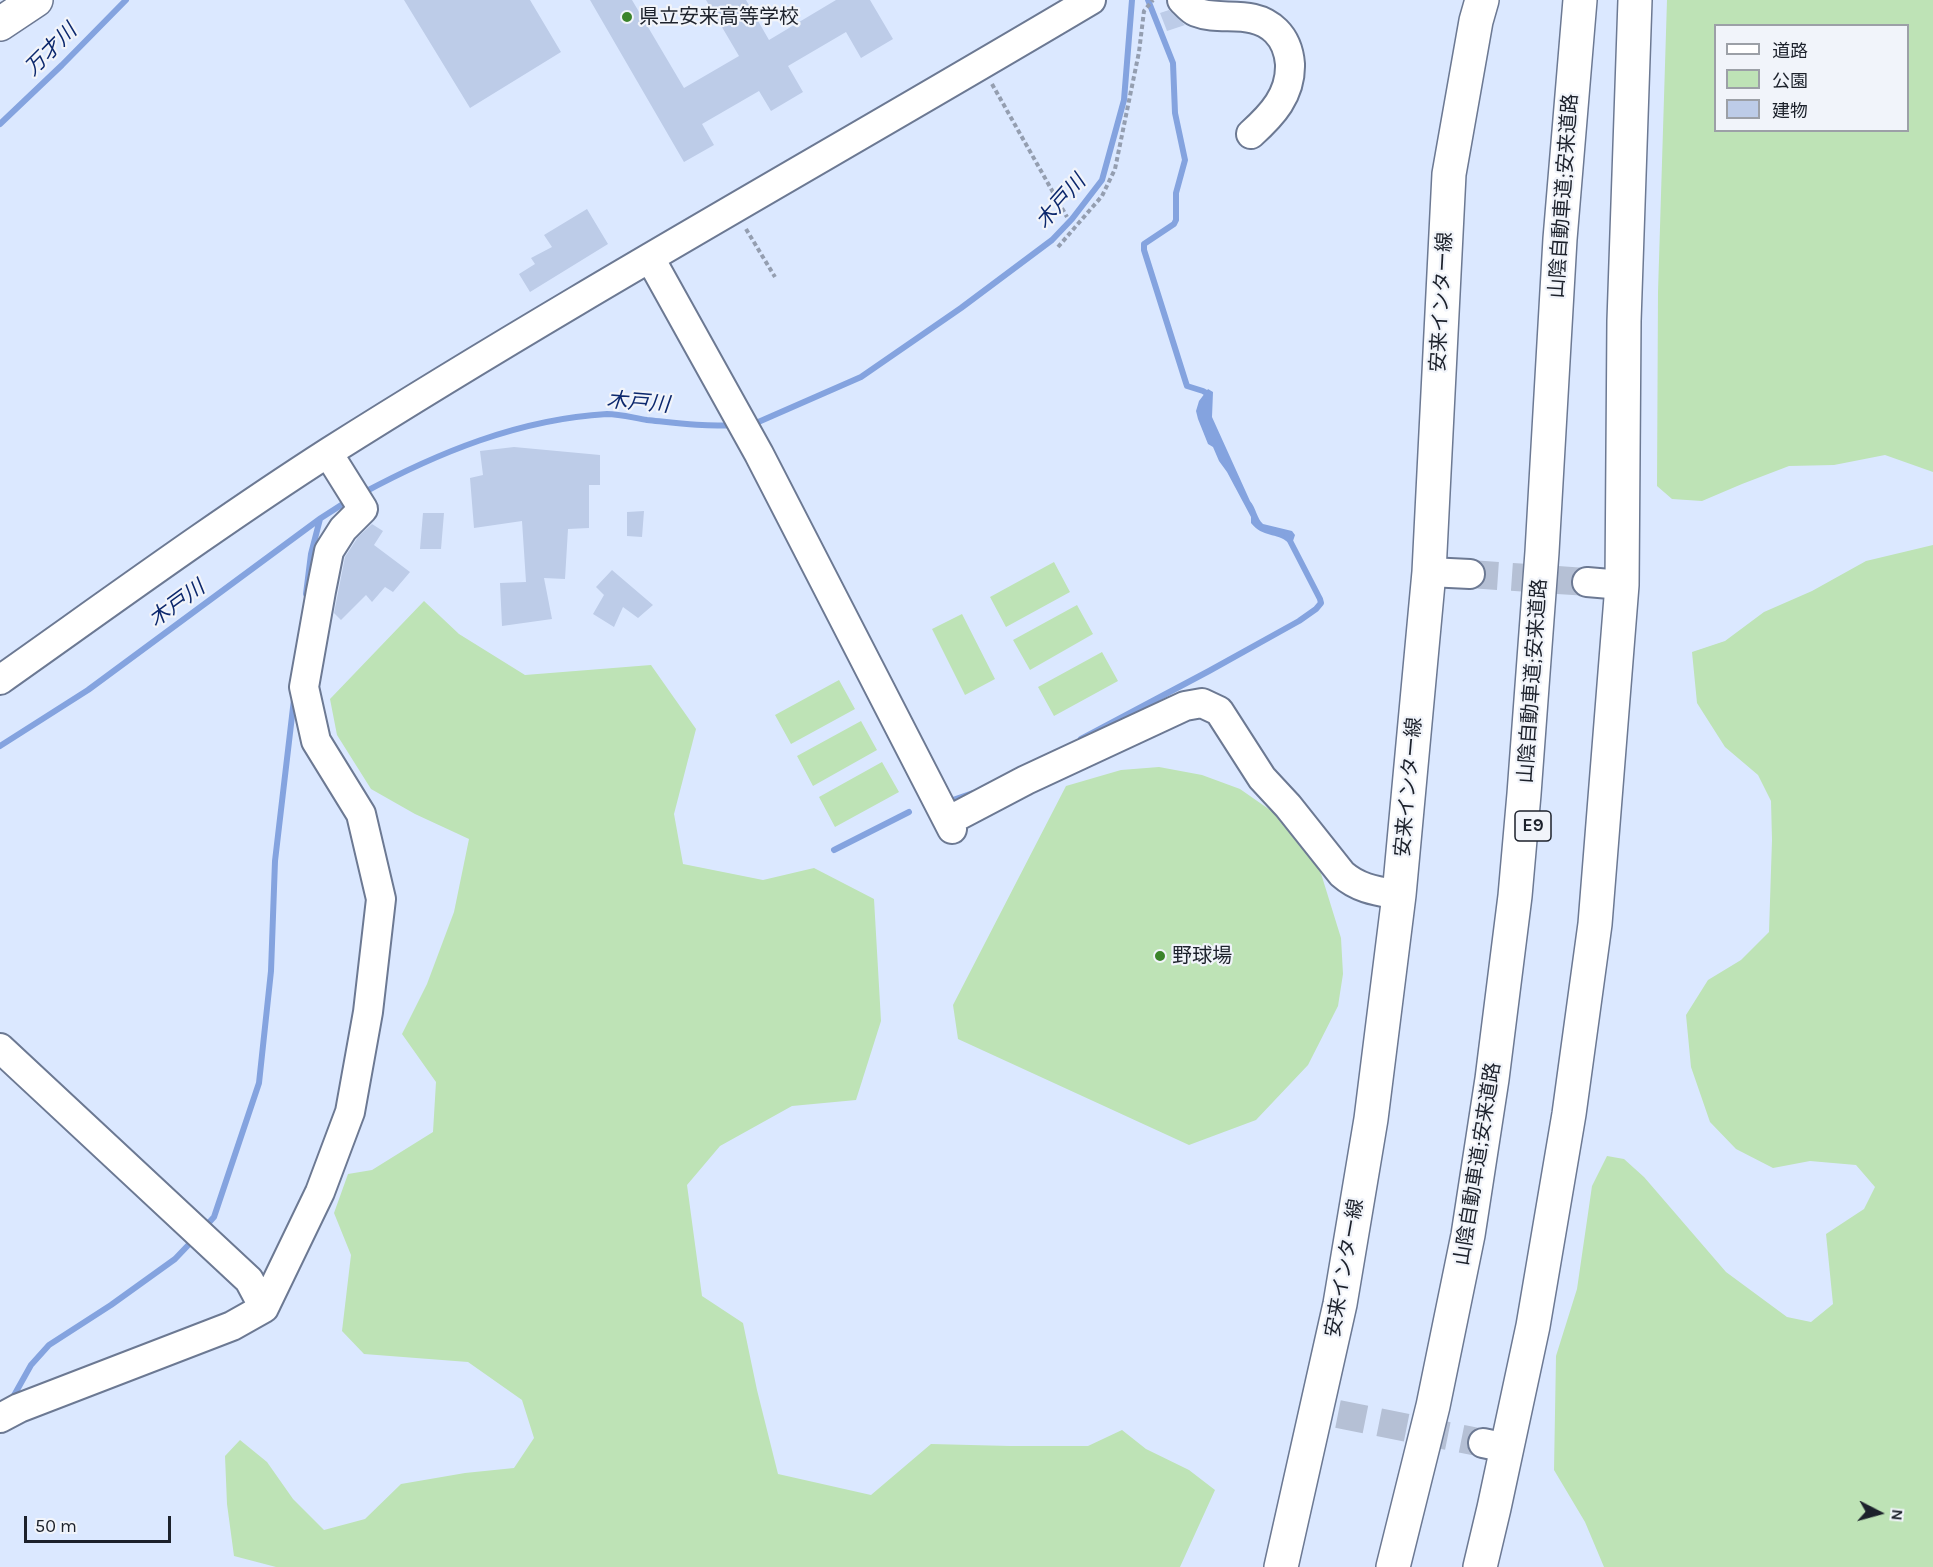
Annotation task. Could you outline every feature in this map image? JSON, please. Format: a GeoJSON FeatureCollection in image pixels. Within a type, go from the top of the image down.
{"type":"FeatureCollection","features":[{"type":"Feature","properties":{"kind":"main road"},"geometry":{"type":"LineString","coordinates":[[0,24],[36,0]]}},
{"type":"Feature","properties":{"kind":"main road","name":"安来インター線"},"geometry":{"type":"LineString","coordinates":[[1281,1567],[1327,1412],[1340,1304],[1371,1119],[1399,895],[1429,572],[1449,174],[1476,21],[1482,0]]}},
{"type":"Feature","properties":{"kind":"main road","name":"山陰自動車道;安来道路"},"geometry":{"type":"LineString","coordinates":[[1405,1567],[1428,1476],[1482,1215],[1521,955],[1553,564],[1579,74],[1580,0]]}},
{"type":"Feature","properties":{"kind":"main road","name":"山陰自動車道;安来道路"},"geometry":{"type":"LineString","coordinates":[[1393,1567],[1433,1406],[1468,1235],[1492,1079],[1515,896],[1524,794],[1541,564],[1552,350],[1579,74],[1591,0]]}},
{"type":"Feature","properties":{"kind":"main road"},"geometry":{"type":"LineString","coordinates":[[1480,1567],[1495,1445],[1533,1326],[1569,1114],[1594,935],[1622,585],[1624,321],[1635,0]]}},
{"type":"Feature","properties":{"kind":"main road"},"geometry":{"type":"LineString","coordinates":[[1410,1567],[1428,1476]]}},
{"type":"Feature","properties":{"kind":"main road"},"geometry":{"type":"LineString","coordinates":[[1388,1567],[1409,1505]]}},
{"type":"Feature","properties":{"kind":"street"},"geometry":{"type":"LineString","coordinates":[[0,680],[232,516],[328,453],[734,208],[1090,0]]}},
{"type":"Feature","properties":{"kind":"street"},"geometry":{"type":"LineString","coordinates":[[1182,0],[1197,12],[1252,18],[1264,22],[1281,37],[1285,44],[1290,69],[1280,103],[1251,134]]}},
{"type":"Feature","properties":{"kind":"street"},"geometry":{"type":"LineString","coordinates":[[650,258],[759,454],[950,825],[1026,780],[1091,752],[1185,706],[1202,703],[1214,707],[1222,716],[1262,778],[1288,806],[1342,874],[1362,888],[1399,895]]}},
{"type":"Feature","properties":{"kind":"street"},"geometry":{"type":"LineString","coordinates":[[0,1418],[19,1408],[232,1326],[264,1308],[320,1192],[350,1112],[371,989],[381,898],[361,814],[316,741],[304,687],[326,561],[343,529],[363,509],[328,453]]}},
{"type":"Feature","properties":{"kind":"street"},"geometry":{"type":"LineString","coordinates":[[1429,572],[1470,574]]}},
{"type":"Feature","properties":{"kind":"street"},"geometry":{"type":"LineString","coordinates":[[1587,582],[1622,585]]}},
{"type":"Feature","properties":{"kind":"street"},"geometry":{"type":"LineString","coordinates":[[0,1048],[249,1280],[264,1308]]}},
{"type":"Feature","properties":{"kind":"path"},"geometry":{"type":"LineString","coordinates":[[1058,247],[1102,196],[1115,169],[1146,8],[1153,1]]}},
{"type":"Feature","properties":{"kind":"path"},"geometry":{"type":"LineString","coordinates":[[981,65],[1066,217]]}},
{"type":"Feature","properties":{"kind":"path"},"geometry":{"type":"LineString","coordinates":[[734,208],[775,277]]}},
{"type":"Feature","properties":{"kind":"green space"},"geometry":{"type":"Polygon","coordinates":[[[1667,0],[1933,0],[1933,472],[1885,455],[1834,465],[1789,466],[1702,501],[1672,499],[1657,486],[1658,292],[1667,0]]]}},
{"type":"Feature","properties":{"kind":"green space"},"geometry":{"type":"Polygon","coordinates":[[[1933,545],[1933,1567],[1604,1567],[1585,1522],[1554,1470],[1556,1356],[1577,1289],[1592,1186],[1607,1156],[1624,1159],[1644,1177],[1726,1272],[1787,1317],[1811,1322],[1833,1304],[1826,1234],[1864,1209],[1875,1187],[1856,1165],[1810,1161],[1773,1168],[1736,1149],[1710,1122],[1691,1067],[1686,1015],[1708,980],[1741,960],[1769,932],[1772,840],[1771,801],[1758,775],[1725,747],[1697,703],[1692,652],[1725,641],[1764,612],[1812,591],[1866,561],[1933,545]]]}},
{"type":"Feature","properties":{"kind":"green space"},"geometry":{"type":"Polygon","coordinates":[[[1054,562],[1070,592],[1006,627],[990,597],[1054,562]]]}},
{"type":"Feature","properties":{"kind":"green space"},"geometry":{"type":"Polygon","coordinates":[[[424,601],[459,634],[525,675],[651,665],[696,729],[674,814],[683,864],[763,880],[814,868],[874,899],[881,1021],[856,1100],[792,1106],[720,1146],[687,1185],[702,1296],[743,1323],[778,1474],[871,1495],[931,1444],[1088,1446],[1122,1430],[1146,1449],[1189,1470],[1215,1490],[1180,1567],[276,1567],[234,1556],[227,1504],[225,1456],[240,1440],[267,1462],[293,1499],[324,1530],[365,1519],[401,1484],[465,1473],[514,1468],[534,1438],[522,1400],[468,1362],[364,1354],[342,1331],[351,1255],[334,1213],[348,1174],[372,1170],[433,1132],[436,1082],[402,1034],[427,984],[454,912],[469,839],[415,814],[371,789],[337,735],[330,699],[424,601]]]}},
{"type":"Feature","properties":{"kind":"green space"},"geometry":{"type":"Polygon","coordinates":[[[1077,605],[1093,634],[1030,670],[1013,640],[1077,605]]]}},
{"type":"Feature","properties":{"kind":"green space"},"geometry":{"type":"Polygon","coordinates":[[[962,614],[995,679],[965,695],[932,629],[962,614]]]}},
{"type":"Feature","properties":{"kind":"green space"},"geometry":{"type":"Polygon","coordinates":[[[1102,652],[1118,681],[1054,716],[1038,687],[1102,652]]]}},
{"type":"Feature","properties":{"kind":"green space"},"geometry":{"type":"Polygon","coordinates":[[[839,680],[855,709],[791,744],[775,715],[839,680]]]}},
{"type":"Feature","properties":{"kind":"green space"},"geometry":{"type":"Polygon","coordinates":[[[861,721],[877,750],[813,786],[797,756],[861,721]]]}},
{"type":"Feature","properties":{"kind":"green space"},"geometry":{"type":"Polygon","coordinates":[[[882,762],[899,792],[835,827],[819,797],[882,762]]]}},
{"type":"Feature","properties":{"kind":"green space","name":"野球場"},"geometry":{"type":"Polygon","coordinates":[[[1159,767],[1202,775],[1240,789],[1273,812],[1299,838],[1319,867],[1341,938],[1343,974],[1338,1006],[1308,1065],[1256,1120],[1189,1145],[958,1039],[953,1005],[1066,786],[1121,770],[1159,767]]]}},
{"type":"Feature","properties":{"kind":"water"},"geometry":{"type":"Polygon","coordinates":[[[1208,389],[1213,392],[1212,417],[1259,519],[1263,524],[1292,531],[1295,535],[1293,541],[1289,543],[1260,531],[1251,523],[1251,517],[1213,447],[1208,444],[1198,419],[1196,411],[1199,401],[1208,389]]]}},
{"type":"Feature","properties":{"kind":"building"},"geometry":{"type":"Polygon","coordinates":[[[404,0],[530,0],[561,52],[470,108],[404,0]]]}},
{"type":"Feature","properties":{"kind":"building"},"geometry":{"type":"Polygon","coordinates":[[[590,0],[632,0],[684,88],[739,56],[706,0],[746,0],[769,40],[836,0],[870,0],[893,39],[861,58],[846,32],[788,66],[803,92],[771,111],[759,91],[702,124],[714,145],[684,162],[590,0]]]}},
{"type":"Feature","properties":{"kind":"building"},"geometry":{"type":"Polygon","coordinates":[[[1169,10],[1185,25],[1167,31],[1160,13],[1169,10]]]}},
{"type":"Feature","properties":{"kind":"building"},"geometry":{"type":"Polygon","coordinates":[[[587,209],[608,244],[530,292],[519,274],[535,264],[531,258],[552,247],[544,235],[587,209]]]}},
{"type":"Feature","properties":{"kind":"building"},"geometry":{"type":"Polygon","coordinates":[[[514,447],[600,455],[600,485],[589,485],[589,528],[568,529],[565,579],[544,578],[552,619],[502,626],[500,583],[526,582],[522,521],[474,528],[470,478],[483,475],[480,451],[514,447]]]}},
{"type":"Feature","properties":{"kind":"building"},"geometry":{"type":"Polygon","coordinates":[[[644,511],[642,537],[627,536],[627,512],[644,511]]]}},
{"type":"Feature","properties":{"kind":"building"},"geometry":{"type":"Polygon","coordinates":[[[423,513],[444,513],[441,549],[420,549],[423,513]]]}},
{"type":"Feature","properties":{"kind":"building"},"geometry":{"type":"Polygon","coordinates":[[[372,524],[383,531],[374,545],[410,572],[393,592],[385,587],[372,602],[366,595],[341,620],[334,613],[345,557],[358,537],[372,524]]]}},
{"type":"Feature","properties":{"kind":"building"},"geometry":{"type":"Polygon","coordinates":[[[612,570],[653,605],[638,618],[623,607],[614,627],[593,614],[604,595],[596,587],[612,570]]]}},
{"type":"Feature","properties":{"kind":"waterway","name":"万才川"},"geometry":{"type":"LineString","coordinates":[[0,124],[126,0]]}},
{"type":"Feature","properties":{"kind":"waterway","name":"木戸川"},"geometry":{"type":"LineString","coordinates":[[750,424],[861,377],[961,308],[1052,240],[1072,219],[1102,180],[1124,100],[1132,0]]}},
{"type":"Feature","properties":{"kind":"waterway"},"geometry":{"type":"LineString","coordinates":[[1148,0],[1173,63],[1175,113],[1185,160],[1176,193],[1176,220],[1174,224],[1144,244],[1144,250],[1187,386],[1203,391],[1208,394],[1208,397]]}},
{"type":"Feature","properties":{"kind":"waterway","name":"木戸川"},"geometry":{"type":"LineString","coordinates":[[361,494],[419,465],[480,440],[574,417],[607,414],[690,424],[734,425]]}},
{"type":"Feature","properties":{"kind":"waterway","name":"木戸川"},"geometry":{"type":"LineString","coordinates":[[0,746],[88,690],[321,518],[349,500]]}},
{"type":"Feature","properties":{"kind":"waterway"},"geometry":{"type":"LineString","coordinates":[[306,594],[311,554],[320,519]]}},
{"type":"Feature","properties":{"kind":"waterway"},"geometry":{"type":"LineString","coordinates":[[1081,739],[1209,671],[1299,621],[1316,609],[1321,603],[1320,599],[1287,535]]}},
{"type":"Feature","properties":{"kind":"waterway"},"geometry":{"type":"LineString","coordinates":[[204,1228],[214,1217],[259,1083],[271,971],[275,861],[294,699]]}},
{"type":"Feature","properties":{"kind":"waterway"},"geometry":{"type":"LineString","coordinates":[[950,801],[973,793]]}},
{"type":"Feature","properties":{"kind":"waterway"},"geometry":{"type":"LineString","coordinates":[[834,850],[909,812]]}},
{"type":"Feature","properties":{"kind":"waterway"},"geometry":{"type":"LineString","coordinates":[[12,1399],[31,1365],[49,1345],[111,1305],[175,1259],[195,1238]]}},
{"type":"Feature","properties":{"kind":"tunnel"},"geometry":{"type":"LineString","coordinates":[[1470,574],[1587,582]]}},
{"type":"Feature","properties":{"kind":"tunnel"},"geometry":{"type":"LineString","coordinates":[[1338,1414],[1483,1443]]}},
{"type":"Feature","properties":{"kind":"place","name":"県立安来高等学校"},"geometry":{"type":"Point","coordinates":[627,17]}},
{"type":"Feature","properties":{"kind":"place","name":"野球場"},"geometry":{"type":"Point","coordinates":[1160,956]}}]}
